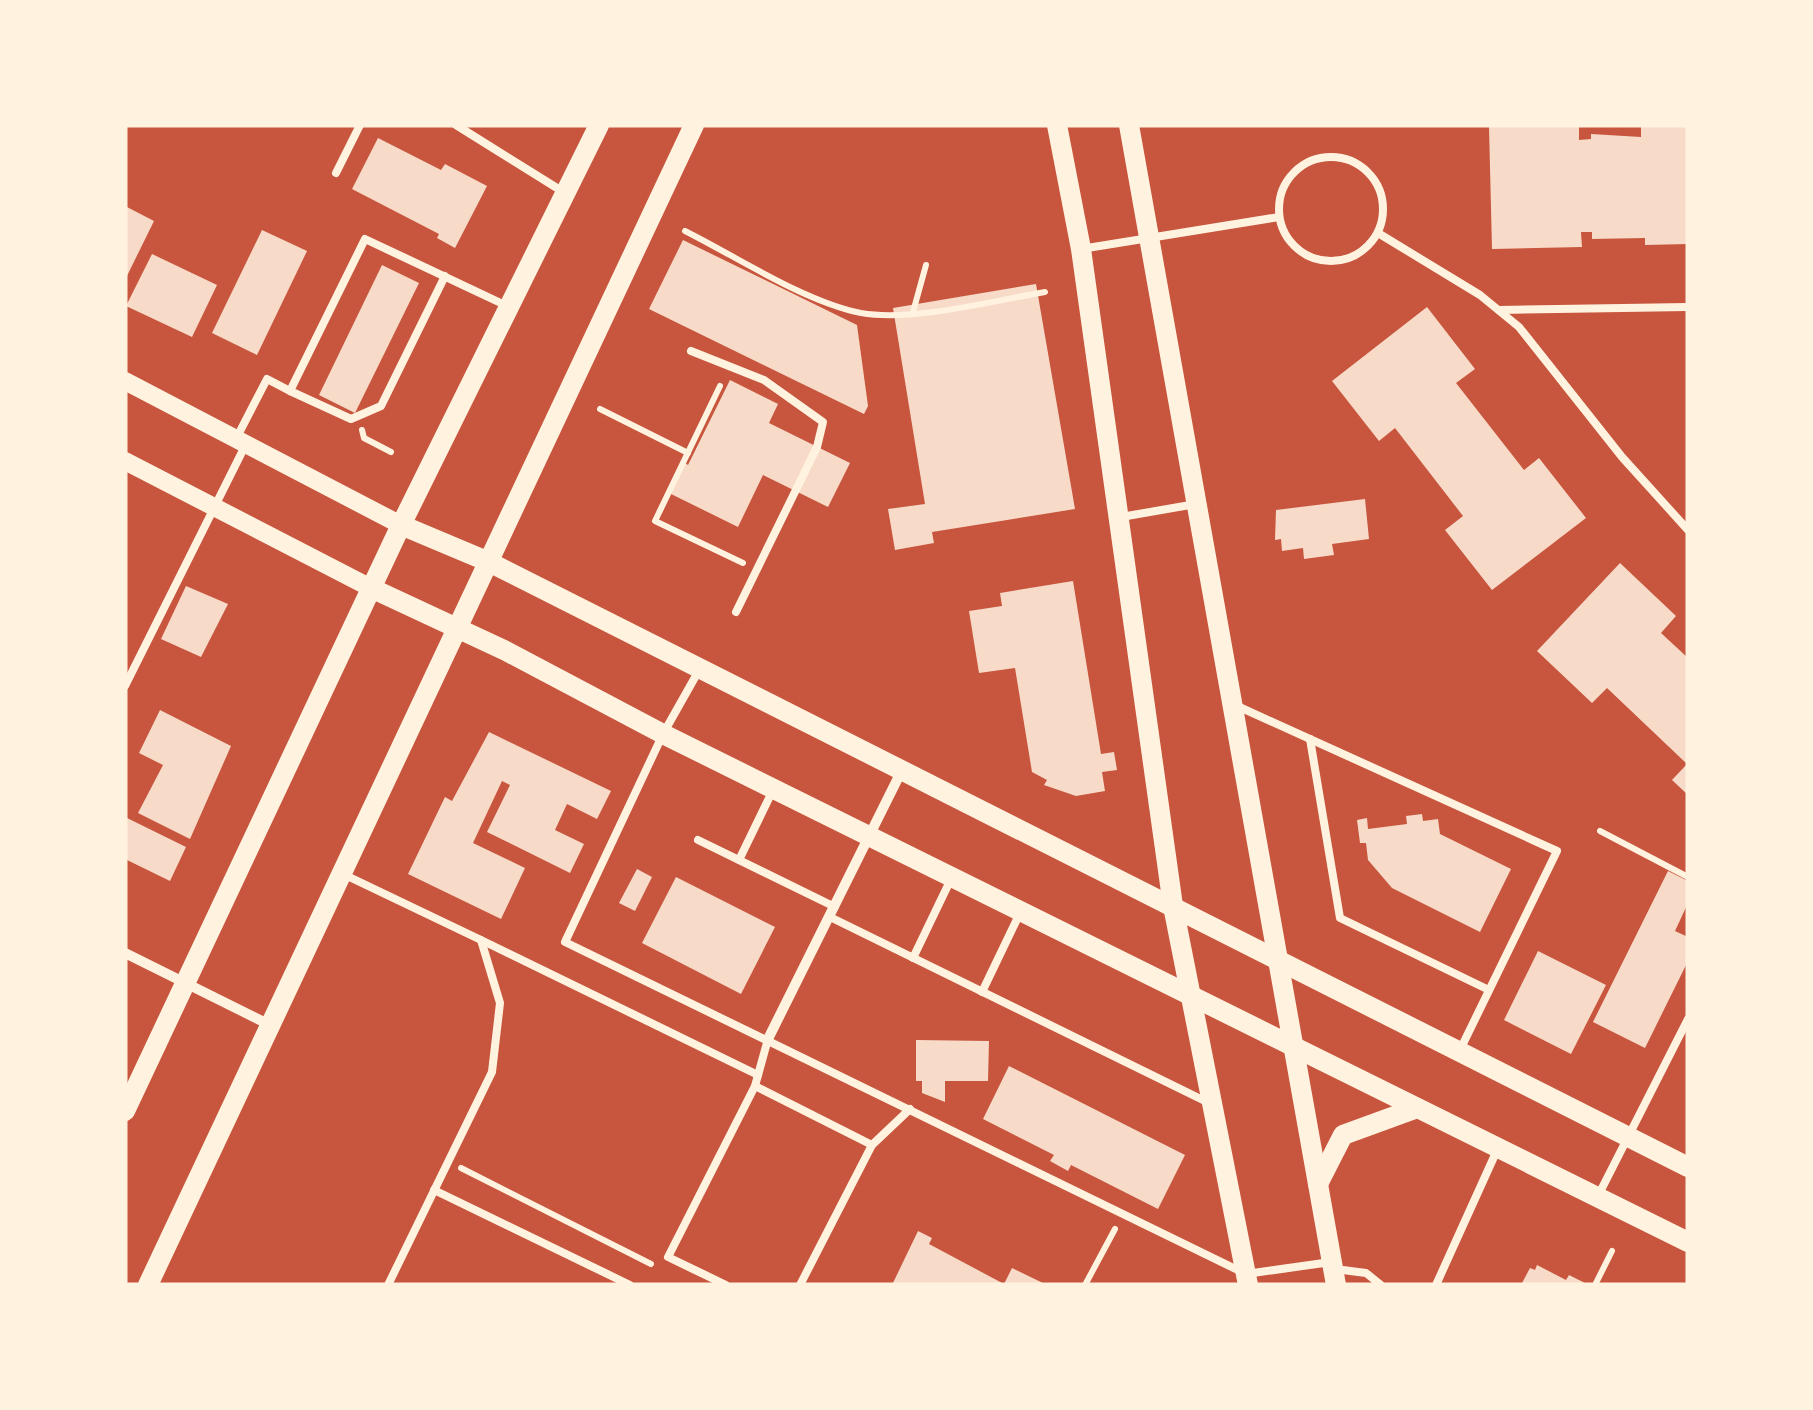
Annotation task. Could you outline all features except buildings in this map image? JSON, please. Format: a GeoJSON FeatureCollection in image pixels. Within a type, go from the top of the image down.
{"type":"FeatureCollection","features":[{"type":"Feature","properties":{"kind":"main road"},"geometry":{"type":"LineString","coordinates":[[125,1111],[402,524],[598,125]]}},
{"type":"Feature","properties":{"kind":"main road"},"geometry":{"type":"LineString","coordinates":[[148,1285],[694,125]]}},
{"type":"Feature","properties":{"kind":"main road"},"geometry":{"type":"LineString","coordinates":[[1058,125],[1080,249],[1173,906],[1247,1280]]}},
{"type":"Feature","properties":{"kind":"main road"},"geometry":{"type":"LineString","coordinates":[[1129,125],[1333,1272]]}},
{"type":"Feature","properties":{"kind":"main road"},"geometry":{"type":"LineString","coordinates":[[402,524],[489,562],[1688,1167]]}},
{"type":"Feature","properties":{"kind":"main road"},"geometry":{"type":"LineString","coordinates":[[372,588],[506,651],[662,734],[872,834],[1688,1242]]}},
{"type":"Feature","properties":{"kind":"main road"},"geometry":{"type":"LineString","coordinates":[[1318,1184],[1343,1135],[1417,1108]]}},
{"type":"Feature","properties":{"kind":"street"},"geometry":{"type":"LineString","coordinates":[[125,381],[402,524]]}},
{"type":"Feature","properties":{"kind":"street"},"geometry":{"type":"LineString","coordinates":[[125,461],[372,588]]}},
{"type":"Feature","properties":{"kind":"street"},"geometry":{"type":"LineString","coordinates":[[768,1039],[902,770]]}},
{"type":"Feature","properties":{"kind":"street"},"geometry":{"type":"LineString","coordinates":[[125,953],[272,1026]]}},
{"type":"Feature","properties":{"kind":"lane"},"geometry":{"type":"LineString","coordinates":[[336,172],[360,125]]}},
{"type":"Feature","properties":{"kind":"lane"},"geometry":{"type":"LineString","coordinates":[[456,125],[565,193]]}},
{"type":"Feature","properties":{"kind":"lane"},"geometry":{"type":"LineString","coordinates":[[1312,160],[1348,160],[1364,168],[1382,198],[1378,233],[1354,256],[1323,261],[1294,246],[1279,217],[1279,200],[1297,169],[1312,160]]}},
{"type":"Feature","properties":{"kind":"lane"},"geometry":{"type":"LineString","coordinates":[[1080,249],[1279,217]]}},
{"type":"Feature","properties":{"kind":"lane"},"geometry":{"type":"LineString","coordinates":[[1378,233],[1499,310],[1519,327],[1687,531]]}},
{"type":"Feature","properties":{"kind":"lane"},"geometry":{"type":"LineString","coordinates":[[290,391],[365,239],[510,306]]}},
{"type":"Feature","properties":{"kind":"lane"},"geometry":{"type":"LineString","coordinates":[[126,681],[214,508],[267,379],[350,419],[381,406],[445,276]]}},
{"type":"Feature","properties":{"kind":"lane"},"geometry":{"type":"LineString","coordinates":[[1499,310],[1688,308]]}},
{"type":"Feature","properties":{"kind":"lane"},"geometry":{"type":"LineString","coordinates":[[691,351],[764,380],[823,422],[817,447],[736,612]]}},
{"type":"Feature","properties":{"kind":"lane"},"geometry":{"type":"LineString","coordinates":[[1118,518],[1196,504]]}},
{"type":"Feature","properties":{"kind":"lane"},"geometry":{"type":"LineString","coordinates":[[700,668],[662,734],[565,942],[1123,1214],[1247,1280],[1366,1273],[1381,1285]]}},
{"type":"Feature","properties":{"kind":"lane"},"geometry":{"type":"LineString","coordinates":[[1231,703],[1557,851],[1460,1050]]}},
{"type":"Feature","properties":{"kind":"lane"},"geometry":{"type":"LineString","coordinates":[[1310,739],[1340,918],[1489,990]]}},
{"type":"Feature","properties":{"kind":"lane"},"geometry":{"type":"LineString","coordinates":[[739,860],[774,788]]}},
{"type":"Feature","properties":{"kind":"lane"},"geometry":{"type":"LineString","coordinates":[[698,840],[914,958],[1213,1105]]}},
{"type":"Feature","properties":{"kind":"lane"},"geometry":{"type":"LineString","coordinates":[[343,874],[758,1074]]}},
{"type":"Feature","properties":{"kind":"lane"},"geometry":{"type":"LineString","coordinates":[[914,958],[953,876]]}},
{"type":"Feature","properties":{"kind":"lane"},"geometry":{"type":"LineString","coordinates":[[982,992],[1021,910]]}},
{"type":"Feature","properties":{"kind":"lane"},"geometry":{"type":"LineString","coordinates":[[388,1285],[492,1072],[500,1002],[480,940]]}},
{"type":"Feature","properties":{"kind":"lane"},"geometry":{"type":"LineString","coordinates":[[1597,1198],[1688,1018]]}},
{"type":"Feature","properties":{"kind":"lane"},"geometry":{"type":"LineString","coordinates":[[726,1285],[668,1257],[755,1086],[768,1039]]}},
{"type":"Feature","properties":{"kind":"lane"},"geometry":{"type":"LineString","coordinates":[[755,1086],[872,1145]]}},
{"type":"Feature","properties":{"kind":"lane"},"geometry":{"type":"LineString","coordinates":[[800,1285],[872,1145],[910,1109]]}},
{"type":"Feature","properties":{"kind":"lane"},"geometry":{"type":"LineString","coordinates":[[1436,1285],[1498,1148]]}},
{"type":"Feature","properties":{"kind":"lane"},"geometry":{"type":"LineString","coordinates":[[434,1190],[630,1285]]}},
{"type":"Feature","properties":{"kind":"path"},"geometry":{"type":"LineString","coordinates":[[685,232],[834,305],[862,313],[913,312],[1045,292]]}},
{"type":"Feature","properties":{"kind":"path"},"geometry":{"type":"LineString","coordinates":[[913,312],[926,265]]}},
{"type":"Feature","properties":{"kind":"path"},"geometry":{"type":"LineString","coordinates":[[720,386],[654,520],[757,570]]}},
{"type":"Feature","properties":{"kind":"path"},"geometry":{"type":"LineString","coordinates":[[600,409],[688,453]]}},
{"type":"Feature","properties":{"kind":"path"},"geometry":{"type":"LineString","coordinates":[[358,416],[364,438],[391,452]]}},
{"type":"Feature","properties":{"kind":"path"},"geometry":{"type":"LineString","coordinates":[[1600,830],[1688,877]]}},
{"type":"Feature","properties":{"kind":"path"},"geometry":{"type":"LineString","coordinates":[[448,1162],[658,1267]]}},
{"type":"Feature","properties":{"kind":"path"},"geometry":{"type":"LineString","coordinates":[[1085,1285],[1123,1214]]}},
{"type":"Feature","properties":{"kind":"path"},"geometry":{"type":"LineString","coordinates":[[1595,1285],[1612,1251]]}}]}
